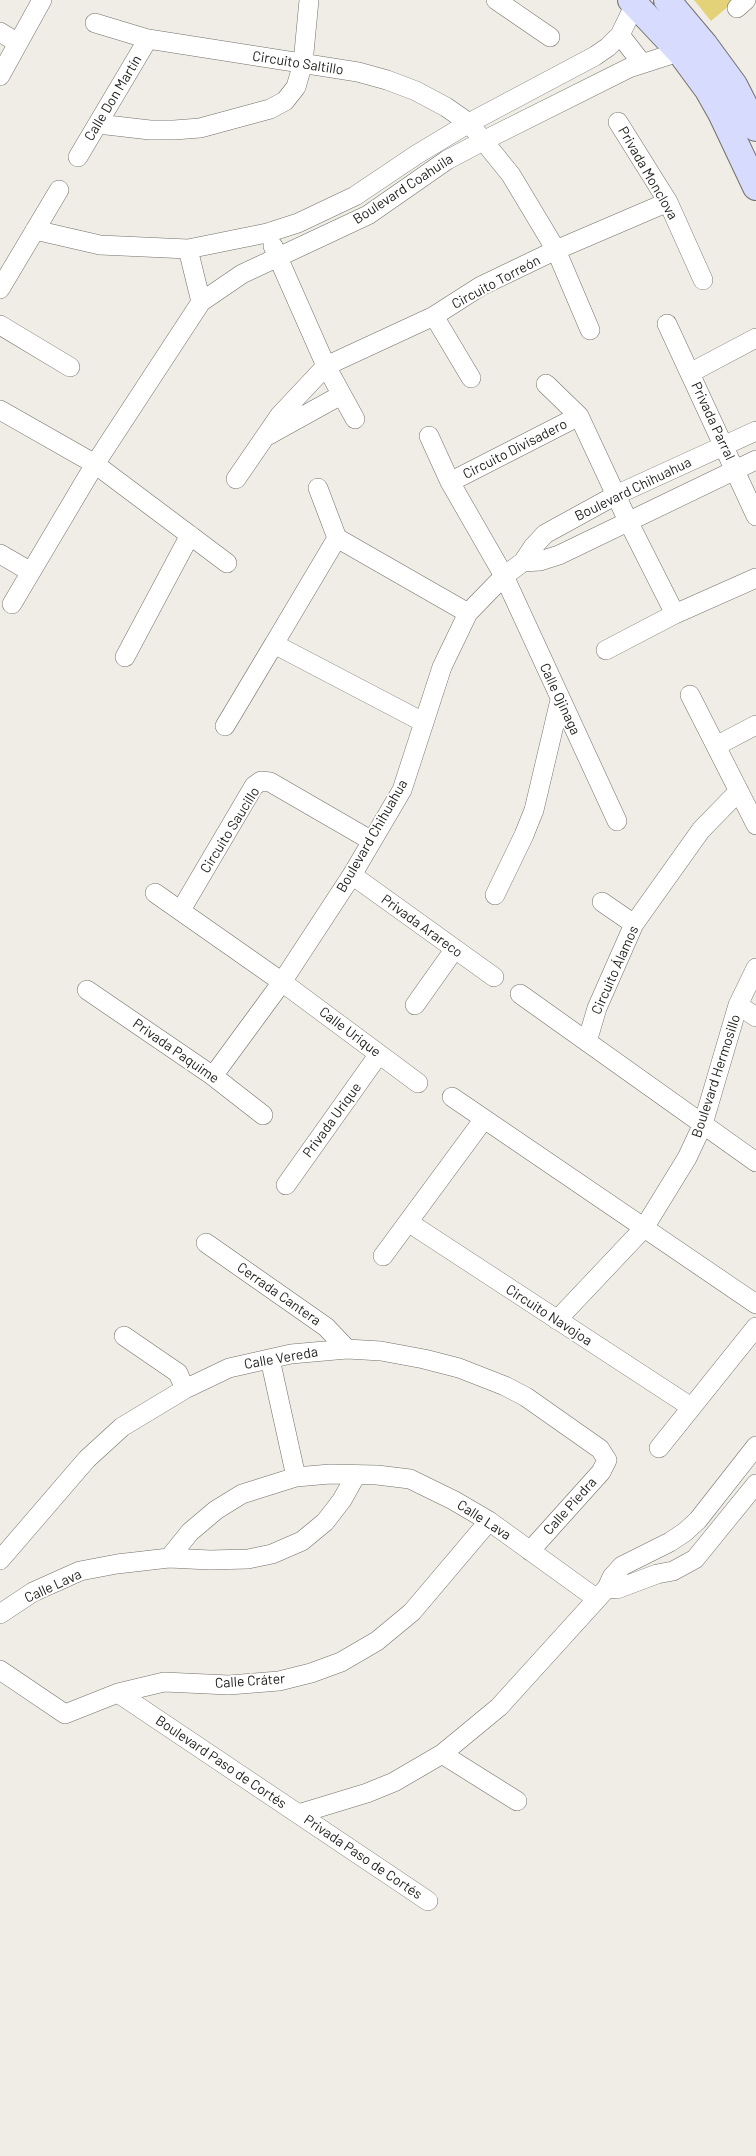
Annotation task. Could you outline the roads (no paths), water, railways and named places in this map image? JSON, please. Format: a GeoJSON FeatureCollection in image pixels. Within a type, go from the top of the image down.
{"type":"FeatureCollection","features":[{"type":"Feature","properties":{"kind":"street"},"geometry":{"type":"LineString","coordinates":[[0,76],[42,0]]}},
{"type":"Feature","properties":{"kind":"street"},"geometry":{"type":"LineString","coordinates":[[98,124],[174,130],[200,128],[270,109],[285,101],[296,87],[303,63],[309,0]]}},
{"type":"Feature","properties":{"kind":"street"},"geometry":{"type":"LineString","coordinates":[[496,0],[550,37]]}},
{"type":"Feature","properties":{"kind":"street"},"geometry":{"type":"LineString","coordinates":[[667,0],[692,48],[708,90],[756,187]]}},
{"type":"Feature","properties":{"kind":"street"},"geometry":{"type":"LineString","coordinates":[[633,2],[692,48],[734,85],[756,128]]}},
{"type":"Feature","properties":{"kind":"street","name":"Boulevard Coahuila"},"geometry":{"type":"LineString","coordinates":[[35,230],[100,245],[188,249],[267,233],[298,223],[355,196],[416,155],[469,123],[586,62],[608,47],[620,35],[633,2]]}},
{"type":"Feature","properties":{"kind":"street","name":"Circuito Saltillo"},"geometry":{"type":"LineString","coordinates":[[95,23],[148,39],[358,72],[416,91],[446,107],[469,123],[485,140],[515,182],[556,250],[590,330]]}},
{"type":"Feature","properties":{"kind":"street"},"geometry":{"type":"LineString","coordinates":[[0,32],[18,42]]}},
{"type":"Feature","properties":{"kind":"street"},"geometry":{"type":"LineString","coordinates":[[620,35],[641,62]]}},
{"type":"Feature","properties":{"kind":"street","name":"Calle Don Martín"},"geometry":{"type":"LineString","coordinates":[[78,157],[148,39]]}},
{"type":"Feature","properties":{"kind":"street","name":"Boulevard Coahuila"},"geometry":{"type":"LineString","coordinates":[[12,604],[95,464],[201,302],[242,274],[368,215],[447,160],[485,140],[641,62],[692,48]]}},
{"type":"Feature","properties":{"kind":"street","name":"Privada Monclova"},"geometry":{"type":"LineString","coordinates":[[618,122],[668,202],[703,280]]}},
{"type":"Feature","properties":{"kind":"street"},"geometry":{"type":"LineString","coordinates":[[0,289],[59,190]]}},
{"type":"Feature","properties":{"kind":"street","name":"Circuito Torreón"},"geometry":{"type":"LineString","coordinates":[[326,366],[434,316],[482,286],[556,250],[668,202]]}},
{"type":"Feature","properties":{"kind":"street"},"geometry":{"type":"LineString","coordinates":[[267,233],[326,366],[355,419]]}},
{"type":"Feature","properties":{"kind":"street"},"geometry":{"type":"LineString","coordinates":[[188,249],[201,302]]}},
{"type":"Feature","properties":{"kind":"street"},"geometry":{"type":"LineString","coordinates":[[434,316],[471,378]]}},
{"type":"Feature","properties":{"kind":"street","name":"Privada Parral"},"geometry":{"type":"LineString","coordinates":[[667,324],[756,516]]}},
{"type":"Feature","properties":{"kind":"street"},"geometry":{"type":"LineString","coordinates":[[0,325],[70,367]]}},
{"type":"Feature","properties":{"kind":"street","name":"Privada Parral"},"geometry":{"type":"LineString","coordinates":[[690,373],[756,338]]}},
{"type":"Feature","properties":{"kind":"street"},"geometry":{"type":"LineString","coordinates":[[236,479],[280,415],[326,366]]}},
{"type":"Feature","properties":{"kind":"street","name":"Circuito Divisadero"},"geometry":{"type":"LineString","coordinates":[[546,384],[579,416],[628,521],[675,614]]}},
{"type":"Feature","properties":{"kind":"street"},"geometry":{"type":"LineString","coordinates":[[266,437],[342,395]]}},
{"type":"Feature","properties":{"kind":"street"},"geometry":{"type":"LineString","coordinates":[[0,410],[95,464],[228,563]]}},
{"type":"Feature","properties":{"kind":"street","name":"Circuito Divisadero"},"geometry":{"type":"LineString","coordinates":[[450,482],[579,416]]}},
{"type":"Feature","properties":{"kind":"street","name":"Boulevard Chihuahua"},"geometry":{"type":"LineString","coordinates":[[213,1076],[282,982],[352,875],[402,790],[442,667],[468,613],[504,576],[523,562],[545,534],[616,495],[756,431]]}},
{"type":"Feature","properties":{"kind":"street","name":"Circuito Divisadero"},"geometry":{"type":"LineString","coordinates":[[429,436],[450,482],[504,576]]}},
{"type":"Feature","properties":{"kind":"street","name":"Boulevard Chihuahua"},"geometry":{"type":"LineString","coordinates":[[523,562],[540,561],[559,555],[756,460]]}},
{"type":"Feature","properties":{"kind":"street"},"geometry":{"type":"LineString","coordinates":[[318,488],[337,538],[468,613]]}},
{"type":"Feature","properties":{"kind":"street"},"geometry":{"type":"LineString","coordinates":[[125,658],[190,535]]}},
{"type":"Feature","properties":{"kind":"street"},"geometry":{"type":"LineString","coordinates":[[225,726],[337,538]]}},
{"type":"Feature","properties":{"kind":"street"},"geometry":{"type":"LineString","coordinates":[[0,554],[31,572]]}},
{"type":"Feature","properties":{"kind":"street","name":"Calle Ojinaga"},"geometry":{"type":"LineString","coordinates":[[504,576],[617,821]]}},
{"type":"Feature","properties":{"kind":"street"},"geometry":{"type":"LineString","coordinates":[[606,650],[675,614],[756,578]]}},
{"type":"Feature","properties":{"kind":"street"},"geometry":{"type":"LineString","coordinates":[[274,644],[423,722]]}},
{"type":"Feature","properties":{"kind":"street"},"geometry":{"type":"LineString","coordinates":[[690,695],[756,825]]}},
{"type":"Feature","properties":{"kind":"street"},"geometry":{"type":"LineString","coordinates":[[495,894],[534,810],[560,700]]}},
{"type":"Feature","properties":{"kind":"street"},"geometry":{"type":"LineString","coordinates":[[716,746],[756,725]]}},
{"type":"Feature","properties":{"kind":"street","name":"Circuito Saucillo"},"geometry":{"type":"LineString","coordinates":[[181,910],[254,786],[261,781],[270,782],[372,841]]}},
{"type":"Feature","properties":{"kind":"street","name":"Circuito Álamos"},"geometry":{"type":"LineString","coordinates":[[587,1042],[597,1008],[634,924],[701,830],[739,791]]}},
{"type":"Feature","properties":{"kind":"street","name":"Privada Arareco"},"geometry":{"type":"LineString","coordinates":[[352,875],[494,977]]}},
{"type":"Feature","properties":{"kind":"street"},"geometry":{"type":"LineString","coordinates":[[155,893],[282,982]]}},
{"type":"Feature","properties":{"kind":"street"},"geometry":{"type":"LineString","coordinates":[[602,902],[634,924]]}},
{"type":"Feature","properties":{"kind":"street"},"geometry":{"type":"LineString","coordinates":[[415,1005],[454,950]]}},
{"type":"Feature","properties":{"kind":"street","name":"Boulevard Hermosillo"},"geometry":{"type":"LineString","coordinates":[[557,1320],[644,1228],[688,1158],[702,1124],[738,1004],[756,968]]}},
{"type":"Feature","properties":{"kind":"street","name":"Calle Urique"},"geometry":{"type":"LineString","coordinates":[[282,982],[418,1083]]}},
{"type":"Feature","properties":{"kind":"street","name":"Privada Paquime"},"geometry":{"type":"LineString","coordinates":[[87,990],[213,1076],[263,1116]]}},
{"type":"Feature","properties":{"kind":"street"},"geometry":{"type":"LineString","coordinates":[[520,994],[756,1162]]}},
{"type":"Feature","properties":{"kind":"street"},"geometry":{"type":"LineString","coordinates":[[738,1004],[756,1017]]}},
{"type":"Feature","properties":{"kind":"street","name":"Privada Urique"},"geometry":{"type":"LineString","coordinates":[[286,1185],[379,1054]]}},
{"type":"Feature","properties":{"kind":"street"},"geometry":{"type":"LineString","coordinates":[[452,1097],[756,1304]]}},
{"type":"Feature","properties":{"kind":"street"},"geometry":{"type":"LineString","coordinates":[[383,1256],[484,1119]]}},
{"type":"Feature","properties":{"kind":"street","name":"Circuito Navojoa"},"geometry":{"type":"LineString","coordinates":[[408,1222],[692,1407]]}},
{"type":"Feature","properties":{"kind":"street","name":"Cerrada Cantera"},"geometry":{"type":"LineString","coordinates":[[206,1243],[326,1327],[347,1350]]}},
{"type":"Feature","properties":{"kind":"street"},"geometry":{"type":"LineString","coordinates":[[659,1448],[756,1327]]}},
{"type":"Feature","properties":{"kind":"street"},"geometry":{"type":"LineString","coordinates":[[124,1336],[178,1373],[184,1390]]}},
{"type":"Feature","properties":{"kind":"street","name":"Calle Vereda"},"geometry":{"type":"LineString","coordinates":[[0,1560],[87,1459],[122,1427],[184,1390],[230,1368],[315,1351],[381,1351],[424,1358],[459,1368],[505,1386],[526,1398],[600,1449],[607,1460]]}},
{"type":"Feature","properties":{"kind":"street"},"geometry":{"type":"LineString","coordinates":[[270,1359],[296,1477]]}},
{"type":"Feature","properties":{"kind":"street","name":"Boulevard Paso de Cortés"},"geometry":{"type":"LineString","coordinates":[[118,1693],[298,1814],[367,1793],[394,1782],[442,1754],[499,1707],[602,1594],[612,1577],[622,1566],[670,1542],[685,1532],[698,1520],[756,1446]]}},
{"type":"Feature","properties":{"kind":"street","name":"Calle Piedra"},"geometry":{"type":"LineString","coordinates":[[530,1551],[601,1472],[607,1460]]}},
{"type":"Feature","properties":{"kind":"street","name":"Calle Lava"},"geometry":{"type":"LineString","coordinates":[[169,1558],[190,1532],[216,1510],[242,1494],[296,1477],[330,1474],[410,1479],[453,1500],[489,1522],[530,1551],[602,1594]]}},
{"type":"Feature","properties":{"kind":"street","name":"Calle Lava"},"geometry":{"type":"LineString","coordinates":[[0,1614],[33,1592],[80,1571],[117,1564],[169,1558],[248,1559],[272,1554],[302,1541],[325,1522],[342,1500],[356,1475]]}},
{"type":"Feature","properties":{"kind":"street"},"geometry":{"type":"LineString","coordinates":[[602,1594],[673,1571],[696,1559],[756,1484]]}},
{"type":"Feature","properties":{"kind":"street"},"geometry":{"type":"LineString","coordinates":[[698,1520],[716,1534]]}},
{"type":"Feature","properties":{"kind":"street","name":"Calle Cráter"},"geometry":{"type":"LineString","coordinates":[[0,1670],[64,1714],[118,1693],[164,1682],[229,1685],[279,1681],[311,1673],[341,1662],[377,1641],[412,1612],[489,1522]]}},
{"type":"Feature","properties":{"kind":"street"},"geometry":{"type":"LineString","coordinates":[[442,1754],[517,1801]]}},
{"type":"Feature","properties":{"kind":"street","name":"Privada Paso de Cortés"},"geometry":{"type":"LineString","coordinates":[[298,1814],[428,1900]]}}]}
